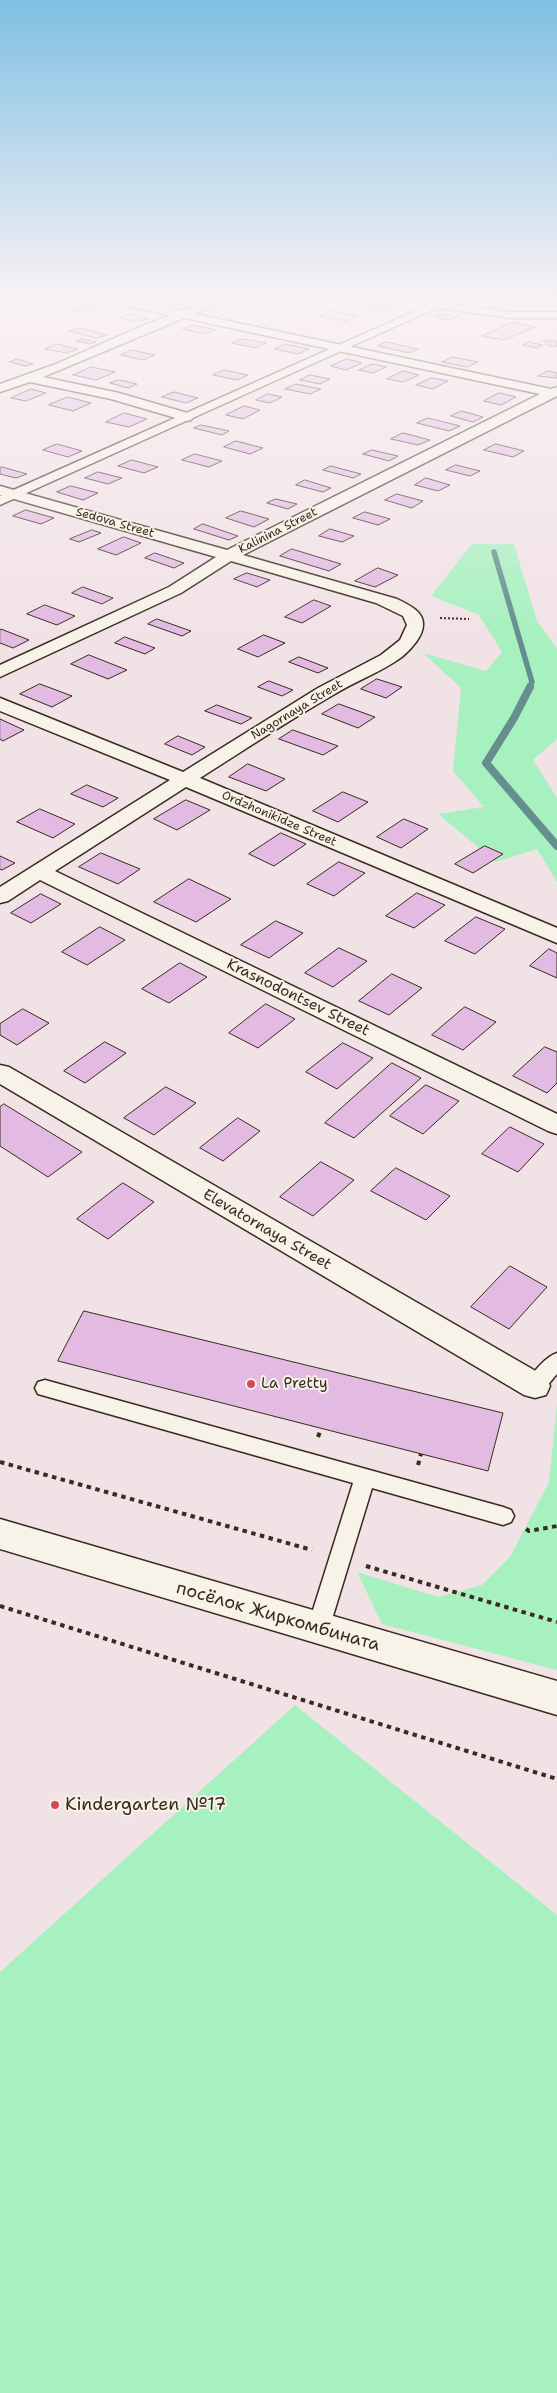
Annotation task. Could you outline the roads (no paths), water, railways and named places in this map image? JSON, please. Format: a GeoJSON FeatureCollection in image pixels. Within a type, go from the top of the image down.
{"type":"FeatureCollection","features":[{"type":"Feature","properties":{"kind":"street"},"geometry":{"type":"LineString","coordinates":[[164,411],[186,417]]}},
{"type":"Feature","properties":{"kind":"street"},"geometry":{"type":"LineString","coordinates":[[5,495],[200,411]]}},
{"type":"Feature","properties":{"kind":"street","name":"Kalinina Street"},"geometry":{"type":"LineString","coordinates":[[0,672],[175,590],[230,555],[518,411]]}},
{"type":"Feature","properties":{"kind":"street","name":"Sedova Street"},"geometry":{"type":"LineString","coordinates":[[5,495],[230,555]]}},
{"type":"Feature","properties":{"kind":"street","name":"Nagornaya Street"},"geometry":{"type":"LineString","coordinates":[[0,896],[184,779],[346,680],[379,665],[399,650],[410,636],[415,624],[412,616],[399,606],[230,555]]}},
{"type":"Feature","properties":{"kind":"street","name":"Ordzhonikidze Street"},"geometry":{"type":"LineString","coordinates":[[0,704],[184,779],[557,936]]}},
{"type":"Feature","properties":{"kind":"street","name":"Krasnodontsev Street"},"geometry":{"type":"LineString","coordinates":[[40,872],[557,1125]]}},
{"type":"Feature","properties":{"kind":"street","name":"Elevatornaya Street"},"geometry":{"type":"LineString","coordinates":[[0,1073],[535,1386]]}},
{"type":"Feature","properties":{"kind":"street","name":"посёлок Жиркомбината"},"geometry":{"type":"LineString","coordinates":[[0,1534],[557,1698]]}},
{"type":"Feature","properties":{"kind":"lane"},"geometry":{"type":"LineString","coordinates":[[535,1386],[557,1361]]}},
{"type":"Feature","properties":{"kind":"lane"},"geometry":{"type":"LineString","coordinates":[[45,1388],[503,1516]]}},
{"type":"Feature","properties":{"kind":"lane"},"geometry":{"type":"LineString","coordinates":[[318,1628],[365,1478]]}},
{"type":"Feature","properties":{"kind":"waterway"},"geometry":{"type":"LineString","coordinates":[[494,552],[532,682],[529,688]]}},
{"type":"Feature","properties":{"kind":"waterway"},"geometry":{"type":"LineString","coordinates":[[530,687],[514,718],[486,763],[557,846]]}},
{"type":"Feature","properties":{"kind":"place","name":"La Pretty"},"geometry":{"type":"Point","coordinates":[251,1384]}},
{"type":"Feature","properties":{"kind":"place","name":"Kindergarten №17"},"geometry":{"type":"Point","coordinates":[55,1805]}}]}
